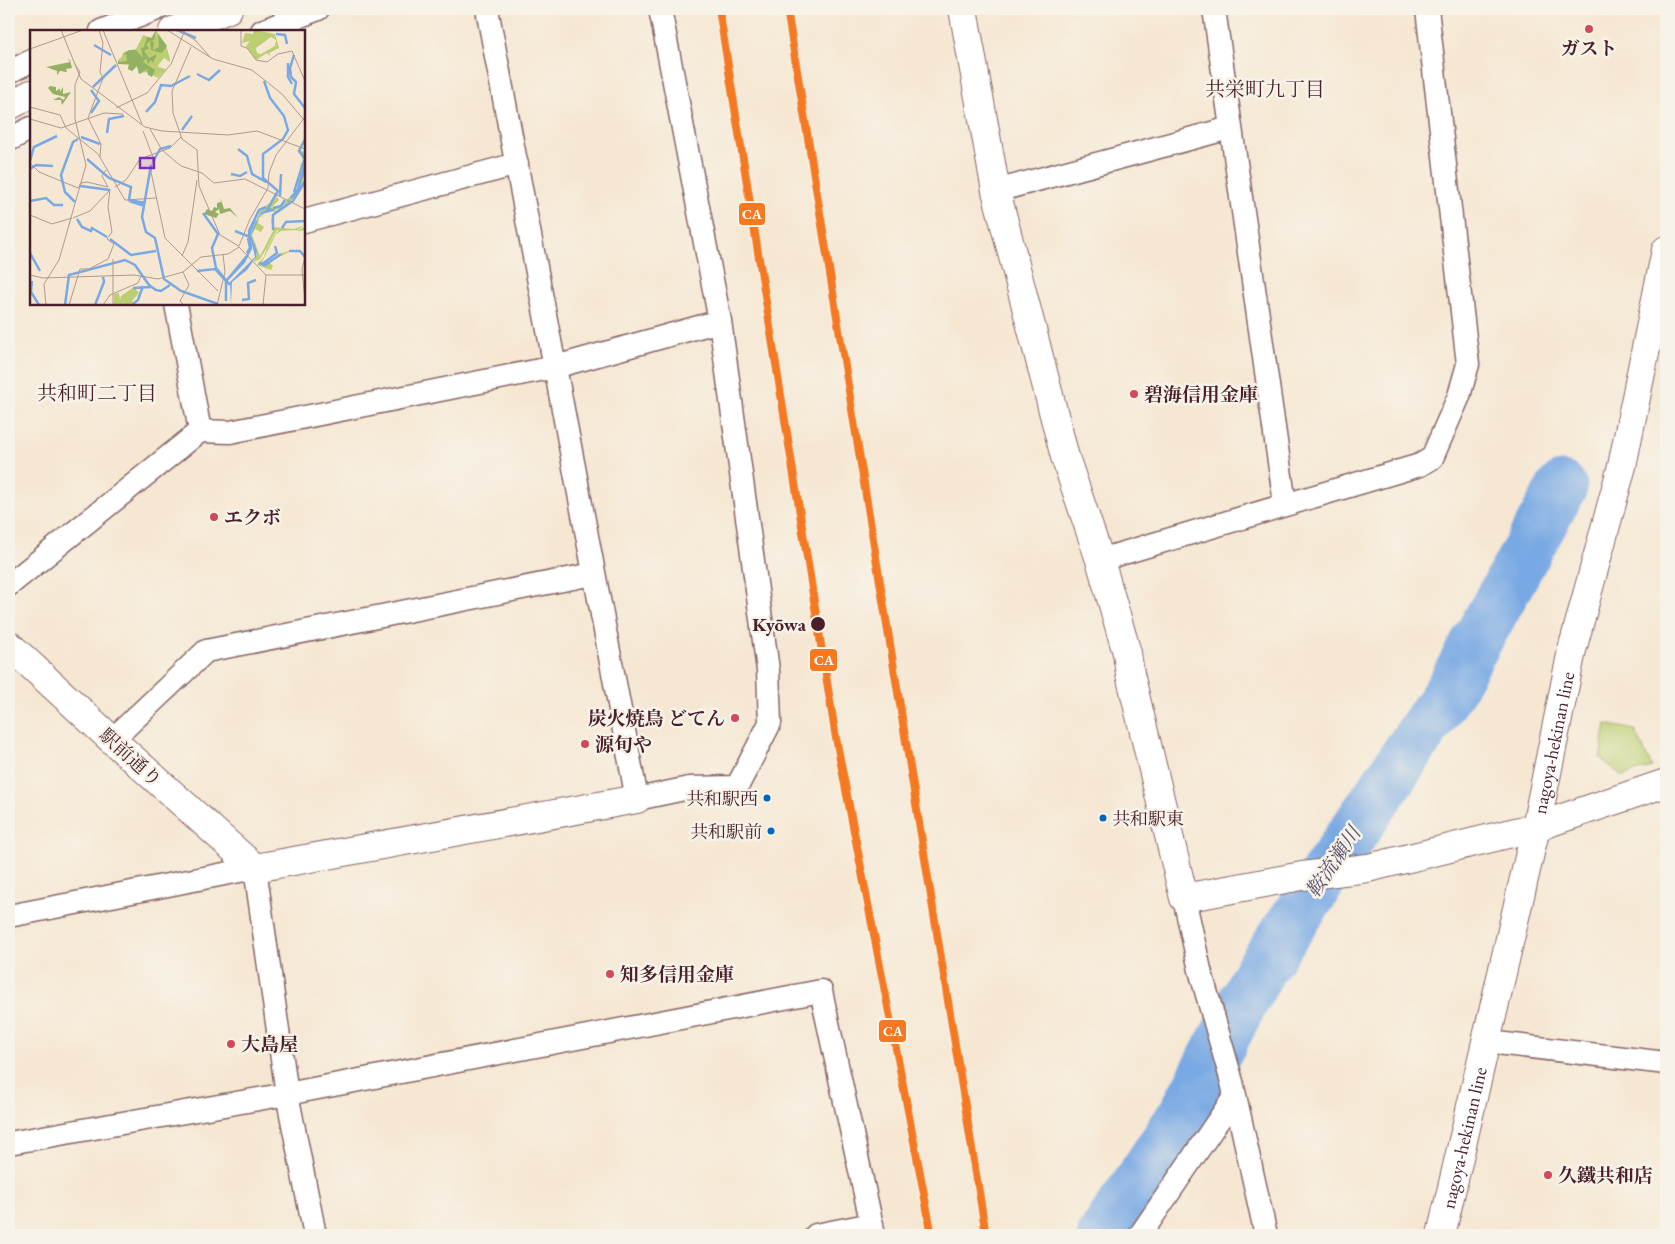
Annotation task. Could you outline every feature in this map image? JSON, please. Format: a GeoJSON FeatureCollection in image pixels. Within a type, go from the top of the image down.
{"type":"FeatureCollection","features":[{"type":"Feature","properties":{"kind":"street"},"geometry":{"type":"LineString","coordinates":[[104,30],[157,9]]}},
{"type":"Feature","properties":{"kind":"street"},"geometry":{"type":"LineString","coordinates":[[176,30],[228,9]]}},
{"type":"Feature","properties":{"kind":"street"},"geometry":{"type":"LineString","coordinates":[[265,30],[318,9]]}},
{"type":"Feature","properties":{"kind":"street"},"geometry":{"type":"LineString","coordinates":[[488,9],[593,574],[637,799]]}},
{"type":"Feature","properties":{"kind":"street"},"geometry":{"type":"LineString","coordinates":[[9,916],[255,868],[689,788],[737,787],[770,723],[768,670],[720,321],[660,9]]}},
{"type":"Feature","properties":{"kind":"street"},"geometry":{"type":"LineString","coordinates":[[963,9],[996,190],[1065,457],[1100,560],[1127,653],[1130,674],[1200,970],[1234,1089],[1266,1235]]}},
{"type":"Feature","properties":{"kind":"street"},"geometry":{"type":"LineString","coordinates":[[1214,9],[1286,504]]}},
{"type":"Feature","properties":{"kind":"street"},"geometry":{"type":"LineString","coordinates":[[1100,560],[1420,465],[1432,458],[1459,396],[1468,364],[1427,9]]}},
{"type":"Feature","properties":{"kind":"street"},"geometry":{"type":"LineString","coordinates":[[9,72],[30,62]]}},
{"type":"Feature","properties":{"kind":"street"},"geometry":{"type":"LineString","coordinates":[[9,106],[30,95]]}},
{"type":"Feature","properties":{"kind":"street"},"geometry":{"type":"LineString","coordinates":[[996,190],[1230,128]]}},
{"type":"Feature","properties":{"kind":"street"},"geometry":{"type":"LineString","coordinates":[[9,140],[30,129]]}},
{"type":"Feature","properties":{"kind":"street"},"geometry":{"type":"LineString","coordinates":[[305,222],[517,164]]}},
{"type":"Feature","properties":{"kind":"street","name":"nagoya-hekinan line"},"geometry":{"type":"LineString","coordinates":[[1441,1235],[1488,1042],[1536,827],[1572,650],[1622,466],[1666,250]]}},
{"type":"Feature","properties":{"kind":"street"},"geometry":{"type":"LineString","coordinates":[[176,305],[200,431]]}},
{"type":"Feature","properties":{"kind":"street"},"geometry":{"type":"LineString","coordinates":[[9,585],[200,431],[230,432],[555,367],[720,321]]}},
{"type":"Feature","properties":{"kind":"street"},"geometry":{"type":"LineString","coordinates":[[112,740],[206,651],[593,574]]}},
{"type":"Feature","properties":{"kind":"street","name":"駅前通り"},"geometry":{"type":"LineString","coordinates":[[9,645],[255,868]]}},
{"type":"Feature","properties":{"kind":"street"},"geometry":{"type":"LineString","coordinates":[[1184,898],[1302,876],[1368,868],[1536,827],[1666,783]]}},
{"type":"Feature","properties":{"kind":"street"},"geometry":{"type":"LineString","coordinates":[[255,868],[287,1094],[314,1235]]}},
{"type":"Feature","properties":{"kind":"street"},"geometry":{"type":"LineString","coordinates":[[9,1143],[287,1094],[821,991],[873,1230],[816,1235]]}},
{"type":"Feature","properties":{"kind":"street"},"geometry":{"type":"LineString","coordinates":[[1488,1042],[1666,1064]]}},
{"type":"Feature","properties":{"kind":"street"},"geometry":{"type":"LineString","coordinates":[[1140,1235],[1234,1089]]}},
{"type":"Feature","properties":{"kind":"green space"},"geometry":{"type":"Polygon","coordinates":[[[1606,724],[1635,730],[1652,767],[1622,776],[1600,758],[1606,724]]]}},
{"type":"Feature","properties":{"kind":"waterway","name":"鞍流瀬川"},"geometry":{"type":"LineString","coordinates":[[1103,1235],[1183,1115],[1260,970],[1448,693],[1562,487]]}},
{"type":"Feature","properties":{"kind":"transit line","name":"CA"},"geometry":{"type":"LineString","coordinates":[[719,9],[836,738],[932,1235]]}},
{"type":"Feature","properties":{"kind":"transit line","name":"CA"},"geometry":{"type":"LineString","coordinates":[[787,9],[986,1235]]}},
{"type":"Feature","properties":{"kind":"place","name":"ガスト"},"geometry":{"type":"Point","coordinates":[1589,29]}},
{"type":"Feature","properties":{"kind":"place","name":"碧海信用金庫"},"geometry":{"type":"Point","coordinates":[1134,394]}},
{"type":"Feature","properties":{"kind":"place","name":"エクボ"},"geometry":{"type":"Point","coordinates":[214,517]}},
{"type":"Feature","properties":{"kind":"place","name":"Kyōwa"},"geometry":{"type":"Point","coordinates":[818,624]}},
{"type":"Feature","properties":{"kind":"place","name":"炭火焼鳥 どてん"},"geometry":{"type":"Point","coordinates":[735,718]}},
{"type":"Feature","properties":{"kind":"place","name":"源旬や"},"geometry":{"type":"Point","coordinates":[585,744]}},
{"type":"Feature","properties":{"kind":"place","name":"共和駅西"},"geometry":{"type":"Point","coordinates":[767,798]}},
{"type":"Feature","properties":{"kind":"place","name":"共和駅東"},"geometry":{"type":"Point","coordinates":[1103,818]}},
{"type":"Feature","properties":{"kind":"place","name":"共和駅前"},"geometry":{"type":"Point","coordinates":[771,831]}},
{"type":"Feature","properties":{"kind":"place","name":"知多信用金庫"},"geometry":{"type":"Point","coordinates":[610,974]}},
{"type":"Feature","properties":{"kind":"place","name":"大島屋"},"geometry":{"type":"Point","coordinates":[231,1044]}},
{"type":"Feature","properties":{"kind":"place","name":"久鐵共和店"},"geometry":{"type":"Point","coordinates":[1548,1175]}},
{"type":"Feature","properties":{"kind":"district","name":"共栄町九丁目"},"geometry":{"type":"Point","coordinates":[1265,89]}},
{"type":"Feature","properties":{"kind":"district","name":"共和町二丁目"},"geometry":{"type":"Point","coordinates":[97,393]}}]}
